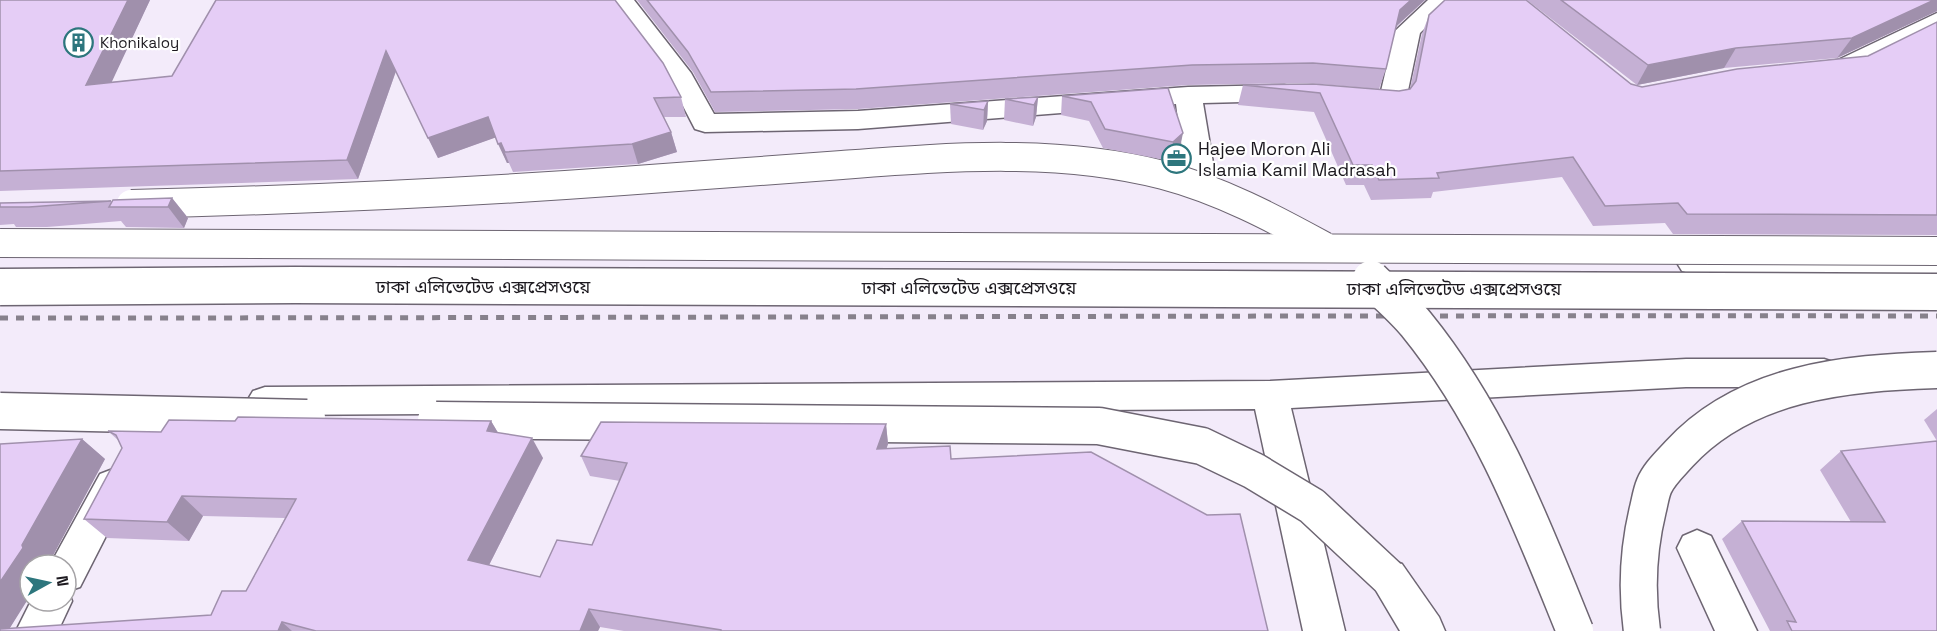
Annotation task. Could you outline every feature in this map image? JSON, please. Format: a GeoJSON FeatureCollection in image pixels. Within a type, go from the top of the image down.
{"type":"FeatureCollection","features":[{"type":"Feature","properties":{"kind":"main road"},"geometry":{"type":"LineString","coordinates":[[621,0],[681,79],[705,123],[858,120],[1188,95],[1318,93],[1392,100],[1408,31],[1442,0]]}},
{"type":"Feature","properties":{"kind":"main road"},"geometry":{"type":"LineString","coordinates":[[1800,71],[1844,67],[1937,21]]}},
{"type":"Feature","properties":{"kind":"main road"},"geometry":{"type":"LineString","coordinates":[[1188,95],[1202,187]]}},
{"type":"Feature","properties":{"kind":"main road"},"geometry":{"type":"LineString","coordinates":[[103,205],[230,202],[619,181],[963,156],[1031,157],[1089,162],[1140,170],[1185,182],[1277,220],[1334,252],[1379,284],[1415,324],[1450,370],[1490,432],[1575,631]]}},
{"type":"Feature","properties":{"kind":"main road"},"geometry":{"type":"LineString","coordinates":[[0,251],[256,247],[521,238],[997,234],[1271,242],[1654,262],[1937,270]]}},
{"type":"Feature","properties":{"kind":"main road"},"geometry":{"type":"LineString","coordinates":[[0,243],[1937,251]]}},
{"type":"Feature","properties":{"kind":"main road","name":"ঢাকা এলিভেটেড এক্সপ্রেসওয়ে"},"geometry":{"type":"LineString","coordinates":[[0,287],[295,285],[1937,292]]}},
{"type":"Feature","properties":{"kind":"main road"},"geometry":{"type":"LineString","coordinates":[[1642,631],[1637,566],[1643,526],[1654,486],[1681,450],[1707,427],[1777,391],[1835,378],[1896,370],[1937,371]]}},
{"type":"Feature","properties":{"kind":"main road"},"geometry":{"type":"LineString","coordinates":[[0,403],[1270,395],[1686,373],[1937,371]]}},
{"type":"Feature","properties":{"kind":"main road"},"geometry":{"type":"LineString","coordinates":[[1270,395],[1324,631]]}},
{"type":"Feature","properties":{"kind":"main road"},"geometry":{"type":"LineString","coordinates":[[0,411],[366,420],[1099,426],[1202,446],[1254,471],[1312,506],[1388,577],[1424,631]]}},
{"type":"Feature","properties":{"kind":"main road"},"geometry":{"type":"LineString","coordinates":[[77,553],[122,467]]}},
{"type":"Feature","properties":{"kind":"main road"},"geometry":{"type":"LineString","coordinates":[[1697,548],[1736,631]]}},
{"type":"Feature","properties":{"kind":"main road"},"geometry":{"type":"LineString","coordinates":[[37,631],[46,613]]}},
{"type":"Feature","properties":{"kind":"building"},"geometry":{"type":"Polygon","coordinates":[[[0,0],[128,0],[86,85],[172,76],[216,0],[615,0],[663,63],[681,97],[654,98],[671,132],[632,144],[505,152],[501,143],[498,144],[488,117],[428,138],[386,51],[347,160],[0,171],[0,0]]]}},
{"type":"Feature","properties":{"kind":"building"},"geometry":{"type":"Polygon","coordinates":[[[647,0],[1411,0],[1400,10],[1386,69],[1313,63],[1192,65],[856,89],[711,92],[688,52],[647,0]]]}},
{"type":"Feature","properties":{"kind":"building"},"geometry":{"type":"Polygon","coordinates":[[[1445,0],[1526,0],[1631,84],[1642,87],[1737,69],[1868,56],[1937,22],[1937,215],[1687,214],[1678,203],[1605,206],[1573,157],[1437,173],[1439,178],[1379,180],[1372,165],[1353,165],[1320,93],[1243,85],[1313,84],[1399,91],[1410,89],[1416,81],[1429,15],[1445,0]]]}},
{"type":"Feature","properties":{"kind":"building"},"geometry":{"type":"Polygon","coordinates":[[[1561,0],[1934,0],[1852,38],[1736,48],[1648,65],[1561,0]]]}},
{"type":"Feature","properties":{"kind":"building"},"geometry":{"type":"Polygon","coordinates":[[[1168,88],[1183,133],[1173,142],[1105,129],[1091,102],[1062,96],[1168,88]]]}},
{"type":"Feature","properties":{"kind":"building"},"geometry":{"type":"Polygon","coordinates":[[[1038,97],[1034,105],[1005,99],[1038,97]]]}},
{"type":"Feature","properties":{"kind":"building"},"geometry":{"type":"Polygon","coordinates":[[[988,101],[984,110],[950,104],[988,101]]]}},
{"type":"Feature","properties":{"kind":"building"},"geometry":{"type":"Polygon","coordinates":[[[172,198],[168,207],[109,207],[113,200],[172,198]]]}},
{"type":"Feature","properties":{"kind":"building"},"geometry":{"type":"Polygon","coordinates":[[[111,201],[29,207],[0,207],[0,203],[111,201]]]}},
{"type":"Feature","properties":{"kind":"building"},"geometry":{"type":"Polygon","coordinates":[[[238,417],[491,421],[487,431],[532,438],[468,560],[540,577],[557,540],[592,545],[627,463],[581,456],[601,422],[886,424],[877,449],[950,446],[951,459],[1091,452],[1207,515],[1240,514],[1268,631],[721,631],[589,609],[580,631],[316,631],[282,622],[278,631],[0,631],[0,629],[211,615],[222,591],[246,591],[296,499],[182,496],[167,522],[84,519],[122,448],[116,435],[108,431],[161,432],[169,420],[235,421],[238,417]]]}},
{"type":"Feature","properties":{"kind":"building"},"geometry":{"type":"Polygon","coordinates":[[[82,439],[22,545],[23,548],[0,582],[0,444],[82,439]]]}},
{"type":"Feature","properties":{"kind":"building"},"geometry":{"type":"Polygon","coordinates":[[[1937,441],[1937,631],[1792,631],[1787,621],[1796,622],[1742,521],[1885,522],[1841,451],[1937,441]]]}},
{"type":"Feature","properties":{"kind":"tram line"},"geometry":{"type":"LineString","coordinates":[[0,286],[905,285],[1152,289],[1937,287]]}},
{"type":"Feature","properties":{"kind":"railway"},"geometry":{"type":"LineString","coordinates":[[0,318],[1937,316]]}},
{"type":"Feature","properties":{"kind":"place","name":"Khonikaloy"},"geometry":{"type":"Point","coordinates":[79,42]}},
{"type":"Feature","properties":{"kind":"place","name":"Hajee Moron Ali Islamia Kamil Madrasah"},"geometry":{"type":"Point","coordinates":[1177,158]}}]}
